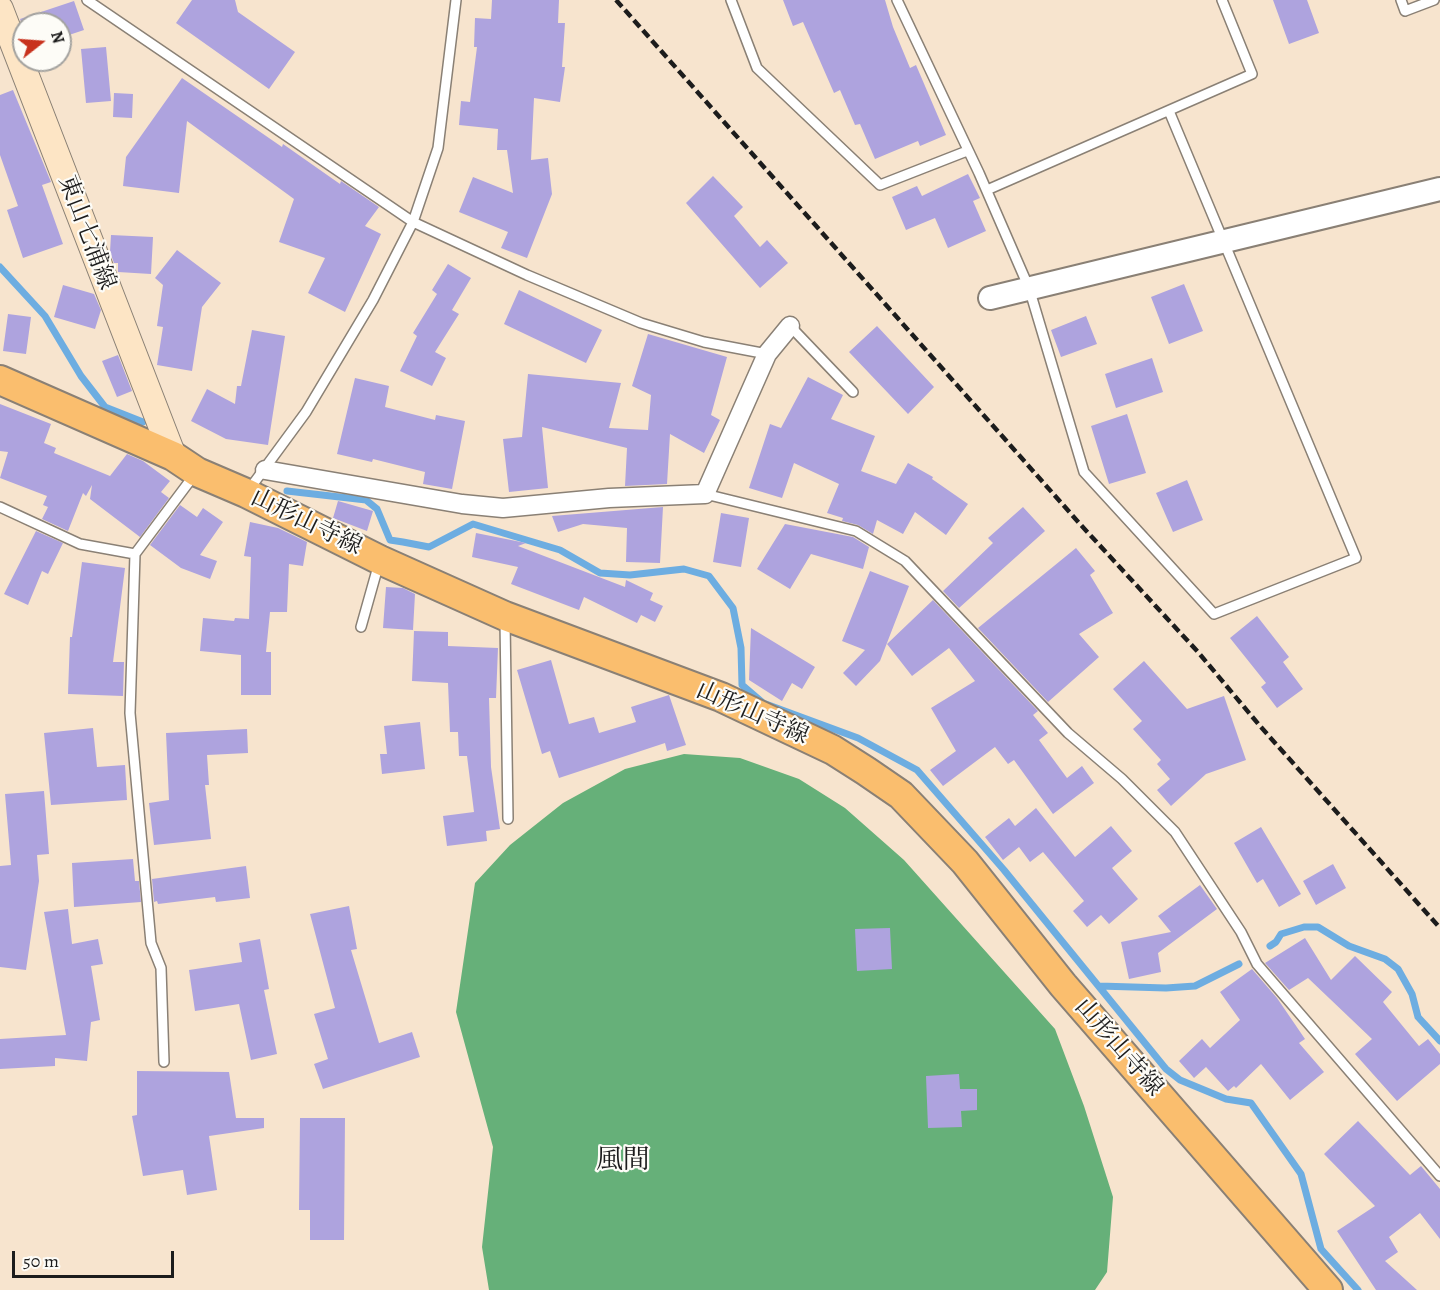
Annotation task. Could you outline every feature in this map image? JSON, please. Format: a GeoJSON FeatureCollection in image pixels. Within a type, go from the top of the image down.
{"type":"FeatureCollection","features":[{"type":"Feature","properties":{"kind":"main road","name":"東山七浦線"},"geometry":{"type":"LineString","coordinates":[[0,9],[173,456]]}},
{"type":"Feature","properties":{"kind":"main road","name":"山形山寺線"},"geometry":{"type":"LineString","coordinates":[[0,380],[173,456],[196,472],[246,493],[380,560],[505,616],[721,697],[832,750],[902,795],[965,862],[1063,985],[1328,1290]]}},
{"type":"Feature","properties":{"kind":"street"},"geometry":{"type":"LineString","coordinates":[[990,298],[1440,189]]}},
{"type":"Feature","properties":{"kind":"street"},"geometry":{"type":"LineString","coordinates":[[265,470],[462,504],[503,508],[609,498],[705,494],[767,354],[790,326]]}},
{"type":"Feature","properties":{"kind":"lane"},"geometry":{"type":"LineString","coordinates":[[87,0],[413,222],[527,275],[641,323],[704,342],[767,354]]}},
{"type":"Feature","properties":{"kind":"lane"},"geometry":{"type":"LineString","coordinates":[[246,493],[306,412],[373,300],[413,222],[438,148],[456,0]]}},
{"type":"Feature","properties":{"kind":"lane"},"geometry":{"type":"LineString","coordinates":[[731,0],[757,68],[880,185],[967,152]]}},
{"type":"Feature","properties":{"kind":"lane"},"geometry":{"type":"LineString","coordinates":[[897,0],[967,152],[987,190],[1029,288],[1084,472],[1214,614],[1356,558],[1169,111]]}},
{"type":"Feature","properties":{"kind":"lane"},"geometry":{"type":"LineString","coordinates":[[987,190],[1252,74],[1222,0]]}},
{"type":"Feature","properties":{"kind":"lane"},"geometry":{"type":"LineString","coordinates":[[1401,0],[1405,10],[1434,0]]}},
{"type":"Feature","properties":{"kind":"lane"},"geometry":{"type":"LineString","coordinates":[[790,326],[853,392]]}},
{"type":"Feature","properties":{"kind":"lane"},"geometry":{"type":"LineString","coordinates":[[164,1062],[161,968],[151,943],[129,713],[135,554],[196,472]]}},
{"type":"Feature","properties":{"kind":"lane"},"geometry":{"type":"LineString","coordinates":[[705,494],[856,531],[904,561],[1046,710],[1122,779],[1175,832],[1241,932],[1257,964],[1440,1176]]}},
{"type":"Feature","properties":{"kind":"lane"},"geometry":{"type":"LineString","coordinates":[[0,507],[80,544],[135,554]]}},
{"type":"Feature","properties":{"kind":"lane"},"geometry":{"type":"LineString","coordinates":[[361,627],[380,560]]}},
{"type":"Feature","properties":{"kind":"lane"},"geometry":{"type":"LineString","coordinates":[[505,616],[508,819]]}},
{"type":"Feature","properties":{"kind":"green space"},"geometry":{"type":"Polygon","coordinates":[[[684,754],[740,758],[799,779],[845,808],[904,860],[1055,1029],[1084,1106],[1113,1197],[1107,1272],[1095,1290],[489,1290],[482,1247],[493,1147],[456,1012],[475,883],[510,845],[563,803],[625,769],[684,754]]]}},
{"type":"Feature","properties":{"kind":"building"},"geometry":{"type":"Polygon","coordinates":[[[192,0],[235,0],[238,12],[295,52],[269,89],[176,23],[192,0]]]}},
{"type":"Feature","properties":{"kind":"building"},"geometry":{"type":"Polygon","coordinates":[[[492,0],[559,0],[558,23],[565,23],[562,67],[565,67],[560,102],[534,98],[531,160],[548,158],[552,194],[527,258],[501,248],[508,232],[459,212],[473,177],[513,193],[507,150],[497,150],[498,129],[459,125],[461,101],[470,102],[477,47],[474,47],[475,18],[491,19],[492,0]]]}},
{"type":"Feature","properties":{"kind":"building"},"geometry":{"type":"Polygon","coordinates":[[[783,0],[885,0],[893,27],[910,68],[916,65],[946,135],[920,146],[918,141],[875,159],[860,124],[855,125],[840,90],[834,93],[803,22],[793,26],[783,0]]]}},
{"type":"Feature","properties":{"kind":"building"},"geometry":{"type":"Polygon","coordinates":[[[1273,0],[1307,0],[1319,33],[1289,44],[1273,0]]]}},
{"type":"Feature","properties":{"kind":"building"},"geometry":{"type":"Polygon","coordinates":[[[74,1],[84,30],[72,34],[72,12],[41,12],[74,1]]]}},
{"type":"Feature","properties":{"kind":"building"},"geometry":{"type":"Polygon","coordinates":[[[106,47],[111,101],[86,103],[81,49],[106,47]]]}},
{"type":"Feature","properties":{"kind":"building"},"geometry":{"type":"Polygon","coordinates":[[[182,78],[282,147],[283,144],[340,184],[341,181],[379,207],[365,226],[381,234],[345,312],[308,293],[325,258],[279,242],[294,199],[187,121],[179,193],[123,186],[126,157],[182,78]]]}},
{"type":"Feature","properties":{"kind":"building"},"geometry":{"type":"Polygon","coordinates":[[[13,90],[51,182],[42,185],[63,244],[23,258],[7,210],[18,206],[0,155],[0,95],[13,90]]]}},
{"type":"Feature","properties":{"kind":"building"},"geometry":{"type":"Polygon","coordinates":[[[114,93],[133,94],[132,118],[113,117],[114,93]]]}},
{"type":"Feature","properties":{"kind":"building"},"geometry":{"type":"Polygon","coordinates":[[[968,174],[980,198],[973,201],[986,231],[948,248],[935,218],[906,230],[892,197],[917,186],[922,196],[968,174]]]}},
{"type":"Feature","properties":{"kind":"building"},"geometry":{"type":"Polygon","coordinates":[[[713,176],[743,207],[734,216],[760,247],[767,240],[788,263],[760,288],[686,203],[713,176]]]}},
{"type":"Feature","properties":{"kind":"building"},"geometry":{"type":"Polygon","coordinates":[[[111,235],[153,237],[151,274],[118,272],[118,263],[114,263],[110,252],[111,235]]]}},
{"type":"Feature","properties":{"kind":"building"},"geometry":{"type":"Polygon","coordinates":[[[177,250],[221,283],[202,307],[192,371],[157,365],[163,327],[157,326],[163,285],[155,278],[177,250]]]}},
{"type":"Feature","properties":{"kind":"building"},"geometry":{"type":"Polygon","coordinates":[[[448,264],[471,278],[452,310],[459,314],[435,352],[446,358],[432,386],[400,371],[417,336],[413,333],[437,294],[432,290],[448,264]]]}},
{"type":"Feature","properties":{"kind":"building"},"geometry":{"type":"Polygon","coordinates":[[[1184,284],[1203,331],[1169,344],[1151,297],[1184,284]]]}},
{"type":"Feature","properties":{"kind":"building"},"geometry":{"type":"Polygon","coordinates":[[[63,285],[94,294],[101,310],[95,329],[54,317],[63,285]]]}},
{"type":"Feature","properties":{"kind":"building"},"geometry":{"type":"Polygon","coordinates":[[[519,290],[602,330],[586,363],[504,324],[519,290]]]}},
{"type":"Feature","properties":{"kind":"building"},"geometry":{"type":"Polygon","coordinates":[[[8,314],[31,317],[26,354],[3,351],[8,314]]]}},
{"type":"Feature","properties":{"kind":"building"},"geometry":{"type":"Polygon","coordinates":[[[1086,316],[1097,344],[1061,357],[1051,330],[1086,316]]]}},
{"type":"Feature","properties":{"kind":"building"},"geometry":{"type":"Polygon","coordinates":[[[877,326],[934,387],[908,414],[849,352],[877,326]]]}},
{"type":"Feature","properties":{"kind":"building"},"geometry":{"type":"Polygon","coordinates":[[[252,330],[285,336],[268,445],[226,439],[191,421],[207,389],[235,404],[237,386],[241,386],[252,330]]]}},
{"type":"Feature","properties":{"kind":"building"},"geometry":{"type":"Polygon","coordinates":[[[648,334],[727,357],[711,415],[720,420],[704,453],[670,434],[667,484],[625,486],[627,448],[542,427],[548,488],[509,492],[503,439],[522,437],[528,374],[621,383],[609,428],[648,430],[651,395],[632,386],[648,334]]]}},
{"type":"Feature","properties":{"kind":"building"},"geometry":{"type":"Polygon","coordinates":[[[118,355],[132,391],[117,397],[102,361],[118,355]]]}},
{"type":"Feature","properties":{"kind":"building"},"geometry":{"type":"Polygon","coordinates":[[[1152,358],[1163,392],[1116,408],[1105,374],[1152,358]]]}},
{"type":"Feature","properties":{"kind":"building"},"geometry":{"type":"Polygon","coordinates":[[[808,377],[843,395],[831,419],[875,436],[861,471],[896,484],[908,463],[933,477],[932,479],[968,504],[946,535],[915,512],[903,534],[877,520],[873,534],[858,525],[842,521],[843,518],[827,513],[839,484],[794,463],[782,498],[749,488],[770,424],[781,428],[808,377]]]}},
{"type":"Feature","properties":{"kind":"building"},"geometry":{"type":"Polygon","coordinates":[[[355,378],[389,386],[385,407],[435,420],[436,415],[465,421],[452,489],[423,484],[425,472],[373,459],[372,462],[337,454],[355,378]]]}},
{"type":"Feature","properties":{"kind":"building"},"geometry":{"type":"Polygon","coordinates":[[[0,404],[51,424],[44,443],[56,448],[54,453],[110,476],[127,454],[143,461],[170,481],[161,492],[169,498],[140,537],[90,499],[92,485],[86,496],[83,493],[68,531],[42,519],[48,507],[43,505],[47,496],[0,478],[8,452],[0,451],[0,404]]]}},
{"type":"Feature","properties":{"kind":"building"},"geometry":{"type":"Polygon","coordinates":[[[1127,414],[1146,473],[1109,484],[1091,426],[1127,414]]]}},
{"type":"Feature","properties":{"kind":"building"},"geometry":{"type":"Polygon","coordinates":[[[1187,480],[1203,520],[1173,532],[1156,493],[1187,480]]]}},
{"type":"Feature","properties":{"kind":"building"},"geometry":{"type":"Polygon","coordinates":[[[338,501],[373,511],[367,531],[333,518],[338,501]]]}},
{"type":"Feature","properties":{"kind":"building"},"geometry":{"type":"Polygon","coordinates":[[[180,505],[197,517],[203,508],[223,522],[200,555],[217,561],[210,579],[181,568],[150,545],[180,505]]]}},
{"type":"Feature","properties":{"kind":"building"},"geometry":{"type":"Polygon","coordinates":[[[663,507],[660,563],[626,562],[627,528],[583,524],[558,532],[552,516],[663,507]]]}},
{"type":"Feature","properties":{"kind":"building"},"geometry":{"type":"Polygon","coordinates":[[[1023,507],[1045,531],[959,608],[943,591],[993,543],[988,538],[1023,507]]]}},
{"type":"Feature","properties":{"kind":"building"},"geometry":{"type":"Polygon","coordinates":[[[721,513],[749,518],[741,567],[713,562],[721,513]]]}},
{"type":"Feature","properties":{"kind":"building"},"geometry":{"type":"Polygon","coordinates":[[[250,522],[278,528],[307,542],[303,566],[289,564],[287,612],[270,612],[266,652],[271,652],[271,695],[241,695],[241,655],[200,651],[203,618],[234,621],[235,618],[249,619],[251,557],[244,556],[250,522]]]}},
{"type":"Feature","properties":{"kind":"building"},"geometry":{"type":"Polygon","coordinates":[[[785,524],[853,537],[869,547],[863,569],[811,554],[790,589],[757,569],[785,524]]]}},
{"type":"Feature","properties":{"kind":"building"},"geometry":{"type":"Polygon","coordinates":[[[36,531],[63,543],[48,574],[42,571],[28,605],[4,594],[36,531]]]}},
{"type":"Feature","properties":{"kind":"building"},"geometry":{"type":"Polygon","coordinates":[[[476,533],[526,543],[518,546],[625,587],[626,580],[653,593],[650,600],[663,606],[655,622],[641,615],[637,623],[584,597],[579,610],[511,584],[518,567],[472,557],[476,533]]]}},
{"type":"Feature","properties":{"kind":"building"},"geometry":{"type":"Polygon","coordinates":[[[1076,548],[1095,571],[1090,575],[1113,613],[1079,634],[1099,657],[1048,702],[978,628],[1076,548]]]}},
{"type":"Feature","properties":{"kind":"building"},"geometry":{"type":"Polygon","coordinates":[[[82,562],[125,568],[113,662],[124,662],[123,696],[68,694],[70,637],[72,637],[82,562]]]}},
{"type":"Feature","properties":{"kind":"building"},"geometry":{"type":"Polygon","coordinates":[[[870,571],[909,586],[880,661],[856,686],[843,673],[865,650],[842,641],[870,571]]]}},
{"type":"Feature","properties":{"kind":"building"},"geometry":{"type":"Polygon","coordinates":[[[386,587],[403,588],[415,594],[413,630],[383,628],[386,587]]]}},
{"type":"Feature","properties":{"kind":"building"},"geometry":{"type":"Polygon","coordinates":[[[933,600],[1038,711],[1033,715],[1048,733],[1039,740],[1067,778],[1082,766],[1094,783],[1053,814],[1014,760],[1008,764],[995,747],[943,786],[930,770],[956,751],[931,708],[975,681],[949,648],[912,676],[887,644],[933,600]]]}},
{"type":"Feature","properties":{"kind":"building"},"geometry":{"type":"Polygon","coordinates":[[[1257,616],[1289,657],[1283,662],[1303,689],[1277,708],[1261,687],[1266,683],[1230,638],[1257,616]]]}},
{"type":"Feature","properties":{"kind":"building"},"geometry":{"type":"Polygon","coordinates":[[[751,628],[815,667],[802,689],[792,683],[782,701],[749,680],[751,628]]]}},
{"type":"Feature","properties":{"kind":"building"},"geometry":{"type":"Polygon","coordinates":[[[414,631],[448,632],[448,646],[498,648],[496,698],[489,698],[491,767],[500,829],[486,831],[487,841],[447,846],[443,816],[474,812],[467,756],[459,756],[458,732],[450,732],[448,683],[412,681],[414,631]]]}},
{"type":"Feature","properties":{"kind":"building"},"geometry":{"type":"Polygon","coordinates":[[[551,660],[569,724],[594,717],[599,733],[636,722],[631,707],[669,695],[686,745],[667,751],[665,743],[559,778],[550,751],[542,754],[517,670],[551,660]]]}},
{"type":"Feature","properties":{"kind":"building"},"geometry":{"type":"Polygon","coordinates":[[[1144,661],[1187,709],[1224,696],[1246,760],[1206,774],[1171,806],[1157,790],[1170,779],[1157,764],[1161,760],[1133,729],[1142,721],[1113,689],[1144,661]]]}},
{"type":"Feature","properties":{"kind":"building"},"geometry":{"type":"Polygon","coordinates":[[[420,722],[425,769],[382,774],[380,754],[387,754],[384,726],[420,722]]]}},
{"type":"Feature","properties":{"kind":"building"},"geometry":{"type":"Polygon","coordinates":[[[93,728],[97,767],[125,765],[127,800],[51,805],[44,733],[93,728]]]}},
{"type":"Feature","properties":{"kind":"building"},"geometry":{"type":"Polygon","coordinates":[[[247,729],[248,753],[207,755],[209,785],[205,785],[211,839],[154,845],[149,803],[169,800],[166,733],[247,729]]]}},
{"type":"Feature","properties":{"kind":"building"},"geometry":{"type":"Polygon","coordinates":[[[44,791],[49,854],[37,855],[39,881],[26,970],[0,967],[0,866],[11,865],[5,794],[44,791]]]}},
{"type":"Feature","properties":{"kind":"building"},"geometry":{"type":"Polygon","coordinates":[[[1036,808],[1075,857],[1111,826],[1132,851],[1112,868],[1138,899],[1109,924],[1101,915],[1087,927],[1073,911],[1084,901],[1043,852],[1030,862],[1019,847],[1003,860],[985,837],[1009,818],[1015,826],[1036,808]]]}},
{"type":"Feature","properties":{"kind":"building"},"geometry":{"type":"Polygon","coordinates":[[[1261,827],[1301,894],[1279,907],[1263,879],[1257,883],[1234,843],[1261,827]]]}},
{"type":"Feature","properties":{"kind":"building"},"geometry":{"type":"Polygon","coordinates":[[[133,859],[135,881],[139,881],[141,902],[74,907],[72,863],[133,859]]]}},
{"type":"Feature","properties":{"kind":"building"},"geometry":{"type":"Polygon","coordinates":[[[1333,864],[1346,888],[1316,905],[1303,881],[1333,864]]]}},
{"type":"Feature","properties":{"kind":"building"},"geometry":{"type":"Polygon","coordinates":[[[246,866],[250,898],[216,902],[215,897],[158,904],[157,901],[154,902],[152,879],[246,866]]]}},
{"type":"Feature","properties":{"kind":"building"},"geometry":{"type":"Polygon","coordinates":[[[1200,885],[1217,909],[1158,953],[1161,972],[1129,979],[1121,942],[1171,932],[1158,916],[1200,885]]]}},
{"type":"Feature","properties":{"kind":"building"},"geometry":{"type":"Polygon","coordinates":[[[349,906],[357,949],[351,950],[379,1043],[412,1032],[420,1057],[323,1089],[314,1064],[328,1059],[314,1014],[335,1008],[310,914],[349,906]]]}},
{"type":"Feature","properties":{"kind":"building"},"geometry":{"type":"Polygon","coordinates":[[[68,909],[72,944],[98,939],[103,964],[91,966],[100,1020],[91,1022],[87,1061],[55,1058],[55,1066],[0,1069],[0,1039],[66,1035],[44,912],[68,909]]]}},
{"type":"Feature","properties":{"kind":"building"},"geometry":{"type":"Polygon","coordinates":[[[890,928],[892,969],[857,971],[855,929],[890,928]]]}},
{"type":"Feature","properties":{"kind":"building"},"geometry":{"type":"Polygon","coordinates":[[[1305,938],[1331,980],[1355,956],[1392,992],[1383,1002],[1419,1046],[1428,1039],[1440,1054],[1440,1064],[1397,1101],[1355,1054],[1372,1039],[1308,978],[1289,990],[1265,963],[1305,938]]]}},
{"type":"Feature","properties":{"kind":"building"},"geometry":{"type":"Polygon","coordinates":[[[260,939],[269,989],[264,990],[277,1054],[251,1060],[239,1004],[195,1011],[189,970],[242,962],[239,943],[260,939]]]}},
{"type":"Feature","properties":{"kind":"building"},"geometry":{"type":"Polygon","coordinates":[[[1252,969],[1277,998],[1305,1039],[1299,1043],[1324,1072],[1290,1100],[1261,1064],[1236,1088],[1234,1086],[1228,1091],[1206,1067],[1194,1078],[1179,1061],[1202,1039],[1210,1048],[1240,1020],[1220,992],[1252,969]]]}},
{"type":"Feature","properties":{"kind":"building"},"geometry":{"type":"Polygon","coordinates":[[[137,1071],[229,1072],[236,1118],[264,1118],[264,1128],[209,1136],[217,1190],[187,1195],[183,1170],[143,1176],[132,1116],[137,1115],[137,1071]]]}},
{"type":"Feature","properties":{"kind":"building"},"geometry":{"type":"Polygon","coordinates":[[[959,1074],[960,1089],[977,1089],[977,1110],[961,1111],[962,1127],[928,1128],[926,1076],[959,1074]]]}},
{"type":"Feature","properties":{"kind":"building"},"geometry":{"type":"Polygon","coordinates":[[[300,1118],[345,1118],[344,1240],[310,1240],[310,1210],[299,1210],[300,1118]]]}},
{"type":"Feature","properties":{"kind":"building"},"geometry":{"type":"Polygon","coordinates":[[[1358,1121],[1410,1175],[1421,1166],[1440,1189],[1440,1239],[1420,1213],[1389,1237],[1398,1252],[1385,1261],[1417,1290],[1376,1290],[1337,1231],[1375,1206],[1324,1154],[1358,1121]]]}},
{"type":"Feature","properties":{"kind":"waterway"},"geometry":{"type":"LineString","coordinates":[[0,267],[45,316],[81,376],[105,407],[143,422]]}},
{"type":"Feature","properties":{"kind":"waterway"},"geometry":{"type":"LineString","coordinates":[[287,491],[366,500],[377,509],[390,540],[429,547],[473,524],[560,550],[600,573],[630,575],[684,569],[709,576],[733,608],[741,648],[742,685],[763,703],[858,738],[917,770],[1004,870],[1166,1069],[1180,1080],[1226,1099],[1251,1103],[1301,1174],[1321,1249],[1358,1290]]}},
{"type":"Feature","properties":{"kind":"waterway"},"geometry":{"type":"LineString","coordinates":[[1270,946],[1281,934],[1304,927],[1318,927],[1349,946],[1385,959],[1398,969],[1412,994],[1418,1017],[1440,1041]]}},
{"type":"Feature","properties":{"kind":"waterway"},"geometry":{"type":"LineString","coordinates":[[1099,986],[1166,988],[1195,986],[1239,964]]}},
{"type":"Feature","properties":{"kind":"railway"},"geometry":{"type":"LineString","coordinates":[[616,0],[1080,524],[1198,652],[1260,726],[1440,928]]}},
{"type":"Feature","properties":{"kind":"district","name":"風間"},"geometry":{"type":"Point","coordinates":[623,1161]}}]}
